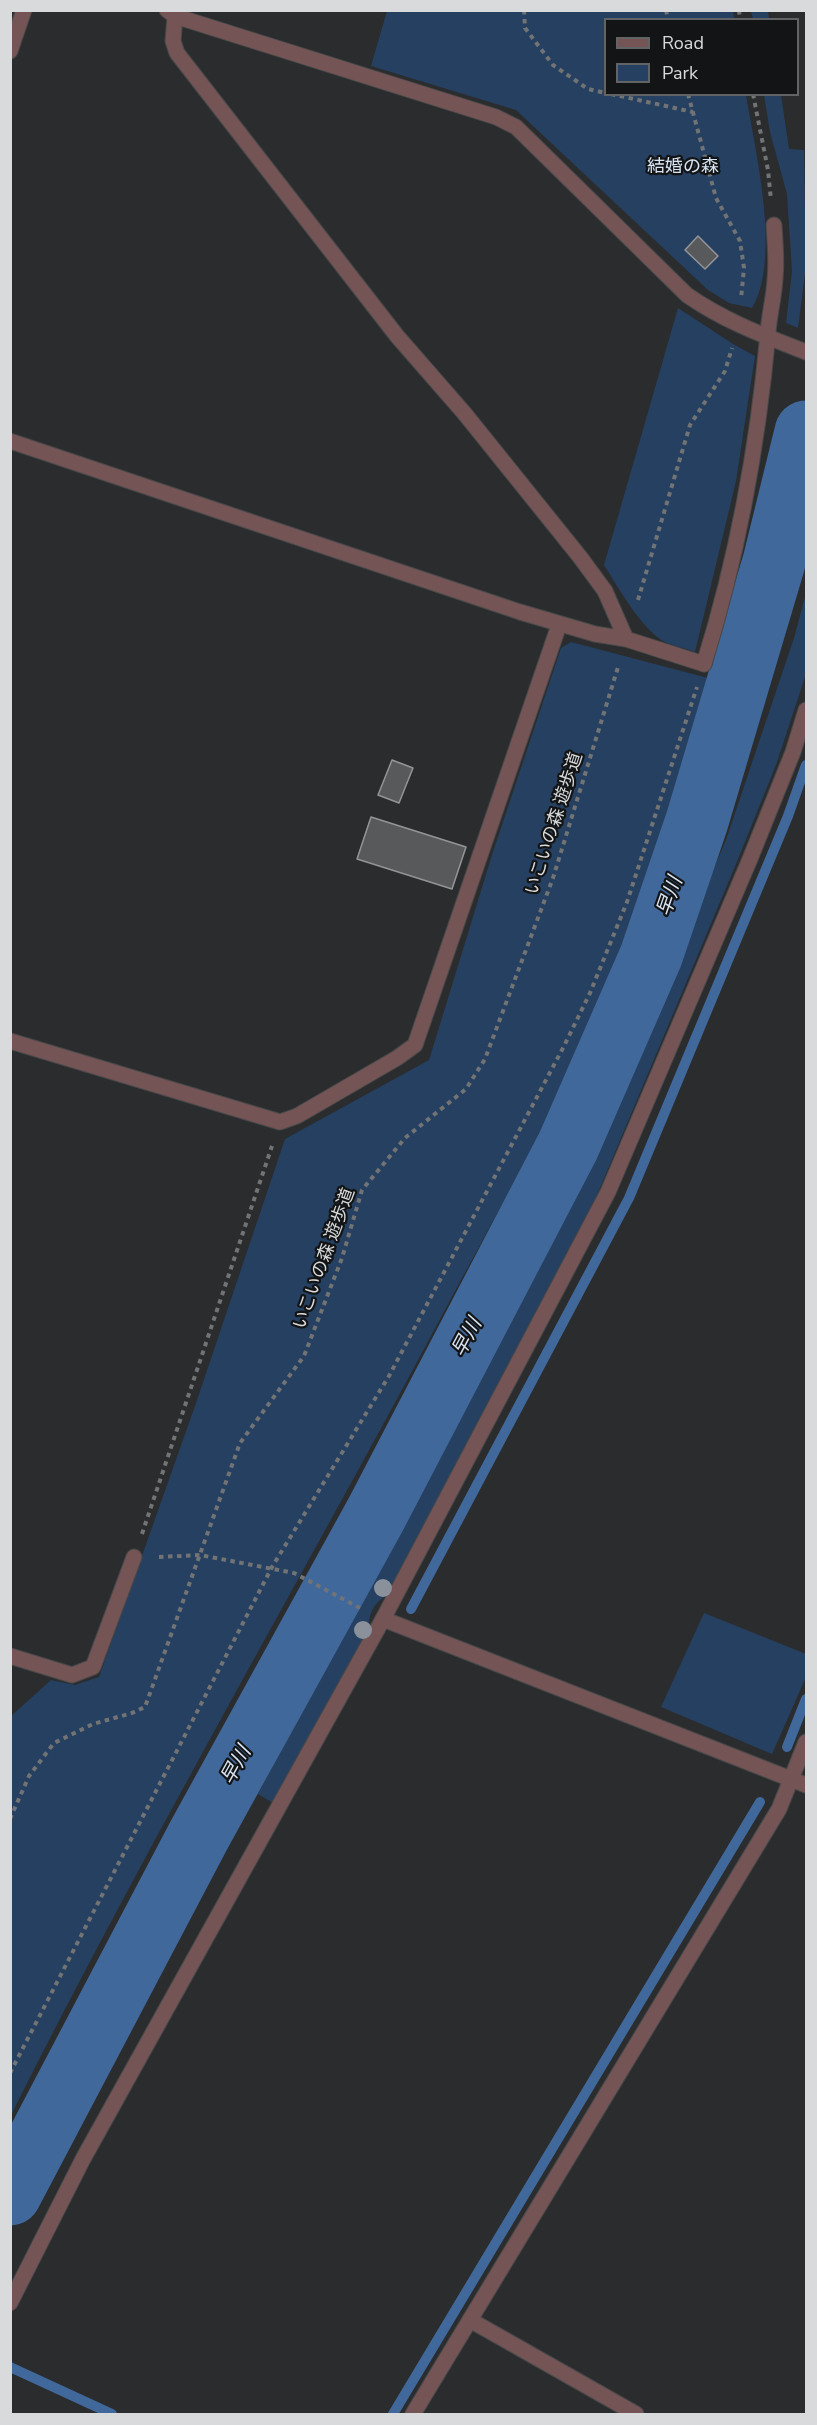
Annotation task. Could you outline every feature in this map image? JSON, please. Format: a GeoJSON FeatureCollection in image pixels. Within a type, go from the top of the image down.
{"type":"FeatureCollection","features":[{"type":"Feature","properties":{"kind":"street"},"geometry":{"type":"LineString","coordinates":[[10,51],[24,10]]}},
{"type":"Feature","properties":{"kind":"street"},"geometry":{"type":"LineString","coordinates":[[626,639],[605,591],[580,557],[465,414],[397,336],[177,53],[173,41],[171,13],[496,117],[516,127],[687,295],[714,313],[807,352]]}},
{"type":"Feature","properties":{"kind":"street"},"geometry":{"type":"LineString","coordinates":[[10,441],[559,625],[626,639],[704,664],[715,628],[747,485],[766,366],[774,340],[776,258],[774,225]]}},
{"type":"Feature","properties":{"kind":"street"},"geometry":{"type":"LineString","coordinates":[[10,1041],[280,1122],[297,1116],[397,1058],[415,1045],[559,625]]}},
{"type":"Feature","properties":{"kind":"street"},"geometry":{"type":"LineString","coordinates":[[10,2303],[83,2158],[383,1619],[608,1192],[750,859],[793,752],[807,710]]}},
{"type":"Feature","properties":{"kind":"street"},"geometry":{"type":"LineString","coordinates":[[10,1656],[72,1675],[93,1667],[134,1557]]}},
{"type":"Feature","properties":{"kind":"street"},"geometry":{"type":"LineString","coordinates":[[383,1619],[807,1785]]}},
{"type":"Feature","properties":{"kind":"street"},"geometry":{"type":"LineString","coordinates":[[413,2415],[778,1809],[807,1742]]}},
{"type":"Feature","properties":{"kind":"street"},"geometry":{"type":"LineString","coordinates":[[470,2320],[634,2414]]}},
{"type":"Feature","properties":{"kind":"path"},"geometry":{"type":"LineString","coordinates":[[524,10],[525,28],[553,65],[588,89],[604,93]]}},
{"type":"Feature","properties":{"kind":"path"},"geometry":{"type":"LineString","coordinates":[[620,96],[693,112]]}},
{"type":"Feature","properties":{"kind":"path"},"geometry":{"type":"LineString","coordinates":[[689,96],[716,198],[740,241],[744,268],[740,305]]}},
{"type":"Feature","properties":{"kind":"path"},"geometry":{"type":"LineString","coordinates":[[753,96],[768,170],[774,225]]}},
{"type":"Feature","properties":{"kind":"path"},"geometry":{"type":"LineString","coordinates":[[637,603],[690,425],[725,371],[733,344]]}},
{"type":"Feature","properties":{"kind":"path"},"geometry":{"type":"LineString","coordinates":[[10,2073],[272,1567],[388,1376],[564,1046],[590,993],[627,902],[704,664]]}},
{"type":"Feature","properties":{"kind":"path","name":"いこいの森 遊歩道"},"geometry":{"type":"LineString","coordinates":[[10,1819],[28,1776],[54,1743],[93,1724],[145,1707],[240,1443],[304,1356],[342,1258],[362,1190],[405,1138],[466,1089],[485,1059],[553,878],[619,666]]}},
{"type":"Feature","properties":{"kind":"path"},"geometry":{"type":"LineString","coordinates":[[280,1122],[134,1557],[200,1555],[294,1572],[364,1610]]}},
{"type":"Feature","properties":{"kind":"green space","name":"結婚の森"},"geometry":{"type":"Polygon","coordinates":[[[387,11],[733,11],[734,18],[604,18],[604,96],[746,96],[760,174],[766,234],[761,287],[752,308],[729,303],[708,290],[516,110],[371,66],[387,11]]]}},
{"type":"Feature","properties":{"kind":"green space"},"geometry":{"type":"Polygon","coordinates":[[[751,11],[768,11],[769,18],[753,18],[751,11]]]}},
{"type":"Feature","properties":{"kind":"green space"},"geometry":{"type":"Polygon","coordinates":[[[764,96],[781,96],[789,149],[804,150],[806,266],[798,328],[786,323],[792,271],[787,194],[770,132],[764,96]]]}},
{"type":"Feature","properties":{"kind":"green space"},"geometry":{"type":"Polygon","coordinates":[[[678,308],[755,356],[736,481],[695,652],[667,643],[654,635],[630,606],[604,565],[678,308]]]}},
{"type":"Feature","properties":{"kind":"green space"},"geometry":{"type":"Polygon","coordinates":[[[806,593],[806,674],[776,765],[597,1195],[387,1595],[372,1610],[369,1630],[273,1803],[258,1794],[570,1204],[726,840],[794,638],[806,593]]]}},
{"type":"Feature","properties":{"kind":"green space"},"geometry":{"type":"Polygon","coordinates":[[[571,642],[708,678],[647,886],[618,967],[564,1087],[523,1166],[168,1815],[11,2115],[11,1716],[51,1680],[75,1685],[99,1677],[195,1406],[285,1139],[429,1060],[492,855],[561,648],[571,642]]]}},
{"type":"Feature","properties":{"kind":"green space"},"geometry":{"type":"Polygon","coordinates":[[[704,1613],[806,1654],[806,1677],[772,1754],[661,1707],[704,1613]]]}},
{"type":"Feature","properties":{"kind":"building"},"geometry":{"type":"Polygon","coordinates":[[[698,236],[718,256],[705,269],[685,250],[698,236]]]}},
{"type":"Feature","properties":{"kind":"building"},"geometry":{"type":"Polygon","coordinates":[[[392,760],[413,768],[399,803],[378,795],[392,760]]]}},
{"type":"Feature","properties":{"kind":"building"},"geometry":{"type":"Polygon","coordinates":[[[371,817],[466,847],[452,889],[357,859],[371,817]]]}},
{"type":"Feature","properties":{"kind":"waterway","name":"早川"},"geometry":{"type":"LineString","coordinates":[[10,2194],[199,1835],[376,1514],[568,1146],[651,956],[697,821],[774,562],[806,432]]}},
{"type":"Feature","properties":{"kind":"waterway"},"geometry":{"type":"LineString","coordinates":[[411,1609],[629,1198],[788,816],[806,765]]}},
{"type":"Feature","properties":{"kind":"waterway"},"geometry":{"type":"LineString","coordinates":[[787,1747],[806,1699]]}},
{"type":"Feature","properties":{"kind":"waterway"},"geometry":{"type":"LineString","coordinates":[[393,2414],[760,1802]]}},
{"type":"Feature","properties":{"kind":"waterway"},"geometry":{"type":"LineString","coordinates":[[10,2367],[112,2414]]}}]}
